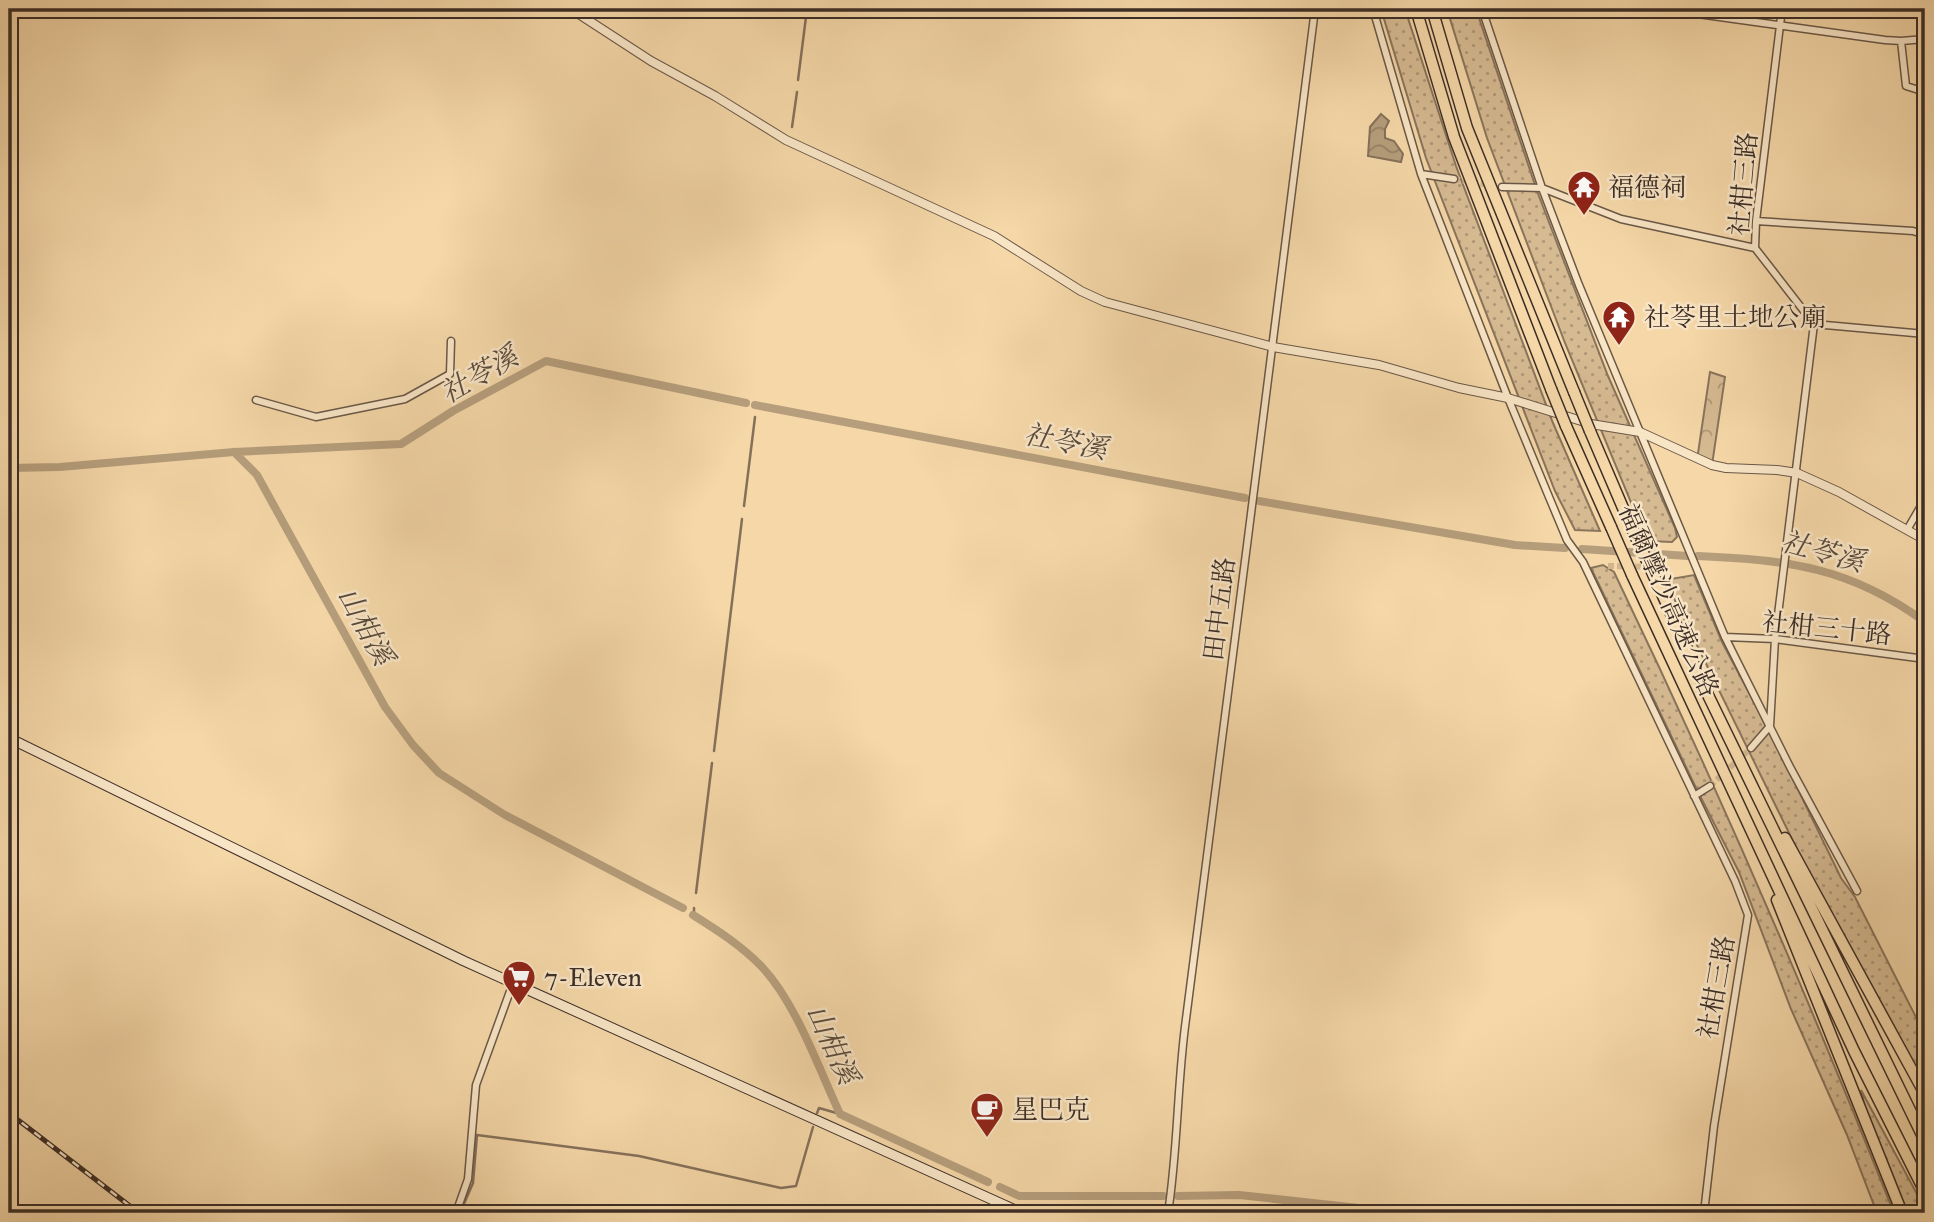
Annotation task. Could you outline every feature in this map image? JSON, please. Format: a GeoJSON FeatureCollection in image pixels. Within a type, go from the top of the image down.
{"type":"FeatureCollection","features":[{"type":"Feature","properties":{"kind":"highway","name":"福爾摩沙高速公路"},"geometry":{"type":"LineString","coordinates":[[1416,9],[1454,137],[1566,426],[1632,575],[1854,1051],[1925,1192]]}},
{"type":"Feature","properties":{"kind":"highway","name":"福爾摩沙高速公路"},"geometry":{"type":"LineString","coordinates":[[1432,9],[1467,128],[1632,529],[1720,718],[1925,1141]]}},
{"type":"Feature","properties":{"kind":"highway"},"geometry":{"type":"LineString","coordinates":[[1720,718],[1925,1094]]}},
{"type":"Feature","properties":{"kind":"highway"},"geometry":{"type":"LineString","coordinates":[[1731,787],[1902,1213]]}},
{"type":"Feature","properties":{"kind":"main road"},"geometry":{"type":"LineString","coordinates":[[9,738],[513,983],[1022,1213]]}},
{"type":"Feature","properties":{"kind":"street"},"geometry":{"type":"LineString","coordinates":[[571,9],[651,61],[715,96],[786,140],[994,236],[1080,292],[1105,302],[1273,347],[1379,365],[1459,388],[1508,398],[1591,424],[1640,432],[1712,465],[1797,473],[1839,492],[1925,540]]}},
{"type":"Feature","properties":{"kind":"street","name":"田中五路"},"geometry":{"type":"LineString","coordinates":[[1168,1213],[1174,1171],[1181,1059],[1315,9]]}},
{"type":"Feature","properties":{"kind":"street","name":"社柑三路"},"geometry":{"type":"LineString","coordinates":[[1373,9],[1421,174],[1508,398],[1567,540],[1583,562],[1735,881],[1748,915],[1714,1126],[1704,1213]]}},
{"type":"Feature","properties":{"kind":"street"},"geometry":{"type":"LineString","coordinates":[[1482,9],[1542,188],[1579,285],[1725,637],[1857,891]]}},
{"type":"Feature","properties":{"kind":"street"},"geometry":{"type":"LineString","coordinates":[[1662,9],[1901,41],[1925,39]]}},
{"type":"Feature","properties":{"kind":"street","name":"社柑三路"},"geometry":{"type":"LineString","coordinates":[[1782,9],[1755,248],[1814,324]]}},
{"type":"Feature","properties":{"kind":"street"},"geometry":{"type":"LineString","coordinates":[[1901,41],[1906,86],[1925,92]]}},
{"type":"Feature","properties":{"kind":"street"},"geometry":{"type":"LineString","coordinates":[[1421,174],[1454,179]]}},
{"type":"Feature","properties":{"kind":"street"},"geometry":{"type":"LineString","coordinates":[[1502,187],[1542,188],[1621,219],[1755,248]]}},
{"type":"Feature","properties":{"kind":"street"},"geometry":{"type":"LineString","coordinates":[[1756,221],[1913,231],[1925,235]]}},
{"type":"Feature","properties":{"kind":"street"},"geometry":{"type":"LineString","coordinates":[[1751,748],[1770,726],[1775,639],[1814,324],[1925,334]]}},
{"type":"Feature","properties":{"kind":"street"},"geometry":{"type":"LineString","coordinates":[[256,400],[316,418],[405,399],[450,374],[450,341]]}},
{"type":"Feature","properties":{"kind":"street"},"geometry":{"type":"LineString","coordinates":[[1907,530],[1925,499]]}},
{"type":"Feature","properties":{"kind":"street","name":"社柑三十路"},"geometry":{"type":"LineString","coordinates":[[1725,637],[1775,639],[1925,659]]}},
{"type":"Feature","properties":{"kind":"street"},"geometry":{"type":"LineString","coordinates":[[1694,796],[1710,786]]}},
{"type":"Feature","properties":{"kind":"street"},"geometry":{"type":"LineString","coordinates":[[456,1213],[468,1179],[475,1085],[513,983]]}},
{"type":"Feature","properties":{"kind":"green space"},"geometry":{"type":"Polygon","coordinates":[[[1381,9],[1405,9],[1456,166],[1553,423],[1600,531],[1575,530],[1555,491],[1426,158],[1381,9]]]}},
{"type":"Feature","properties":{"kind":"green space"},"geometry":{"type":"Polygon","coordinates":[[[1447,9],[1476,9],[1537,191],[1608,376],[1675,528],[1677,537],[1672,542],[1647,541],[1565,343],[1487,138],[1447,9]]]}},
{"type":"Feature","properties":{"kind":"green space"},"geometry":{"type":"Polygon","coordinates":[[[1710,372],[1725,377],[1712,465],[1697,460],[1710,372]]]}},
{"type":"Feature","properties":{"kind":"green space"},"geometry":{"type":"Polygon","coordinates":[[[1603,565],[1614,572],[1724,810],[1794,970],[1894,1213],[1877,1213],[1847,1135],[1791,1009],[1739,872],[1591,568],[1603,565]]]}},
{"type":"Feature","properties":{"kind":"green space"},"geometry":{"type":"Polygon","coordinates":[[[1694,575],[1722,642],[1772,736],[1841,878],[1855,897],[1925,1035],[1925,1083],[1913,1067],[1839,935],[1665,580],[1694,575]]]}},
{"type":"Feature","properties":{"kind":"green space"},"geometry":{"type":"Polygon","coordinates":[[[1861,1090],[1925,1213],[1907,1213],[1866,1112],[1861,1090]]]}},
{"type":"Feature","properties":{"kind":"water"},"geometry":{"type":"Polygon","coordinates":[[[1381,114],[1389,121],[1385,138],[1394,141],[1403,154],[1401,162],[1368,156],[1370,127],[1381,114]]]}},
{"type":"Feature","properties":{"kind":"waterway"},"geometry":{"type":"LineString","coordinates":[[798,80],[807,9]]}},
{"type":"Feature","properties":{"kind":"waterway"},"geometry":{"type":"LineString","coordinates":[[792,127],[797,92]]}},
{"type":"Feature","properties":{"kind":"waterway","name":"社苓溪"},"geometry":{"type":"LineString","coordinates":[[9,468],[60,467],[234,452],[401,444],[453,411],[546,361],[746,403]]}},
{"type":"Feature","properties":{"kind":"waterway","name":"社苓溪"},"geometry":{"type":"LineString","coordinates":[[755,405],[1245,498]]}},
{"type":"Feature","properties":{"kind":"waterway"},"geometry":{"type":"LineString","coordinates":[[744,506],[755,417]]}},
{"type":"Feature","properties":{"kind":"waterway","name":"山柑溪"},"geometry":{"type":"LineString","coordinates":[[234,452],[257,475],[385,707],[413,745],[439,773],[505,815],[683,908]]}},
{"type":"Feature","properties":{"kind":"waterway","name":"社苓溪"},"geometry":{"type":"LineString","coordinates":[[1259,501],[1515,545],[1565,548]]}},
{"type":"Feature","properties":{"kind":"waterway"},"geometry":{"type":"LineString","coordinates":[[714,751],[742,519]]}},
{"type":"Feature","properties":{"kind":"waterway","name":"社苓溪"},"geometry":{"type":"LineString","coordinates":[[1582,549],[1688,556]]}},
{"type":"Feature","properties":{"kind":"waterway","name":"社苓溪"},"geometry":{"type":"LineString","coordinates":[[1698,556],[1761,560],[1817,570],[1871,589],[1925,622]]}},
{"type":"Feature","properties":{"kind":"waterway"},"geometry":{"type":"LineString","coordinates":[[696,893],[712,763]]}},
{"type":"Feature","properties":{"kind":"waterway","name":"山柑溪"},"geometry":{"type":"LineString","coordinates":[[694,908],[694,915]]}},
{"type":"Feature","properties":{"kind":"waterway","name":"山柑溪"},"geometry":{"type":"LineString","coordinates":[[693,915],[746,952],[774,982],[796,1017],[840,1114],[988,1182]]}},
{"type":"Feature","properties":{"kind":"waterway"},"geometry":{"type":"LineString","coordinates":[[817,1113],[819,1108],[840,1114]]}},
{"type":"Feature","properties":{"kind":"waterway"},"geometry":{"type":"LineString","coordinates":[[460,1213],[473,1183],[477,1135],[639,1156],[781,1188],[796,1186],[813,1127]]}},
{"type":"Feature","properties":{"kind":"waterway","name":"山柑溪"},"geometry":{"type":"LineString","coordinates":[[1000,1187],[1019,1196],[1163,1196]]}},
{"type":"Feature","properties":{"kind":"waterway","name":"山柑溪"},"geometry":{"type":"LineString","coordinates":[[1178,1196],[1239,1195],[1404,1213]]}},
{"type":"Feature","properties":{"kind":"tunnel"},"geometry":{"type":"LineString","coordinates":[[1454,179],[1502,187]]}},
{"type":"Feature","properties":{"kind":"tunnel"},"geometry":{"type":"LineString","coordinates":[[1608,566],[1659,567]]}},
{"type":"Feature","properties":{"kind":"tunnel"},"geometry":{"type":"LineString","coordinates":[[1710,786],[1751,748]]}},
{"type":"Feature","properties":{"kind":"railway"},"geometry":{"type":"LineString","coordinates":[[9,1113],[139,1213]]}},
{"type":"Feature","properties":{"kind":"place","name":"福德祠"},"geometry":{"type":"Point","coordinates":[1584,217]}},
{"type":"Feature","properties":{"kind":"place","name":"社苓里土地公廟"},"geometry":{"type":"Point","coordinates":[1619,347]}},
{"type":"Feature","properties":{"kind":"place","name":"7-Eleven"},"geometry":{"type":"Point","coordinates":[519,1007]}},
{"type":"Feature","properties":{"kind":"place","name":"星巴克"},"geometry":{"type":"Point","coordinates":[987,1139]}}]}
